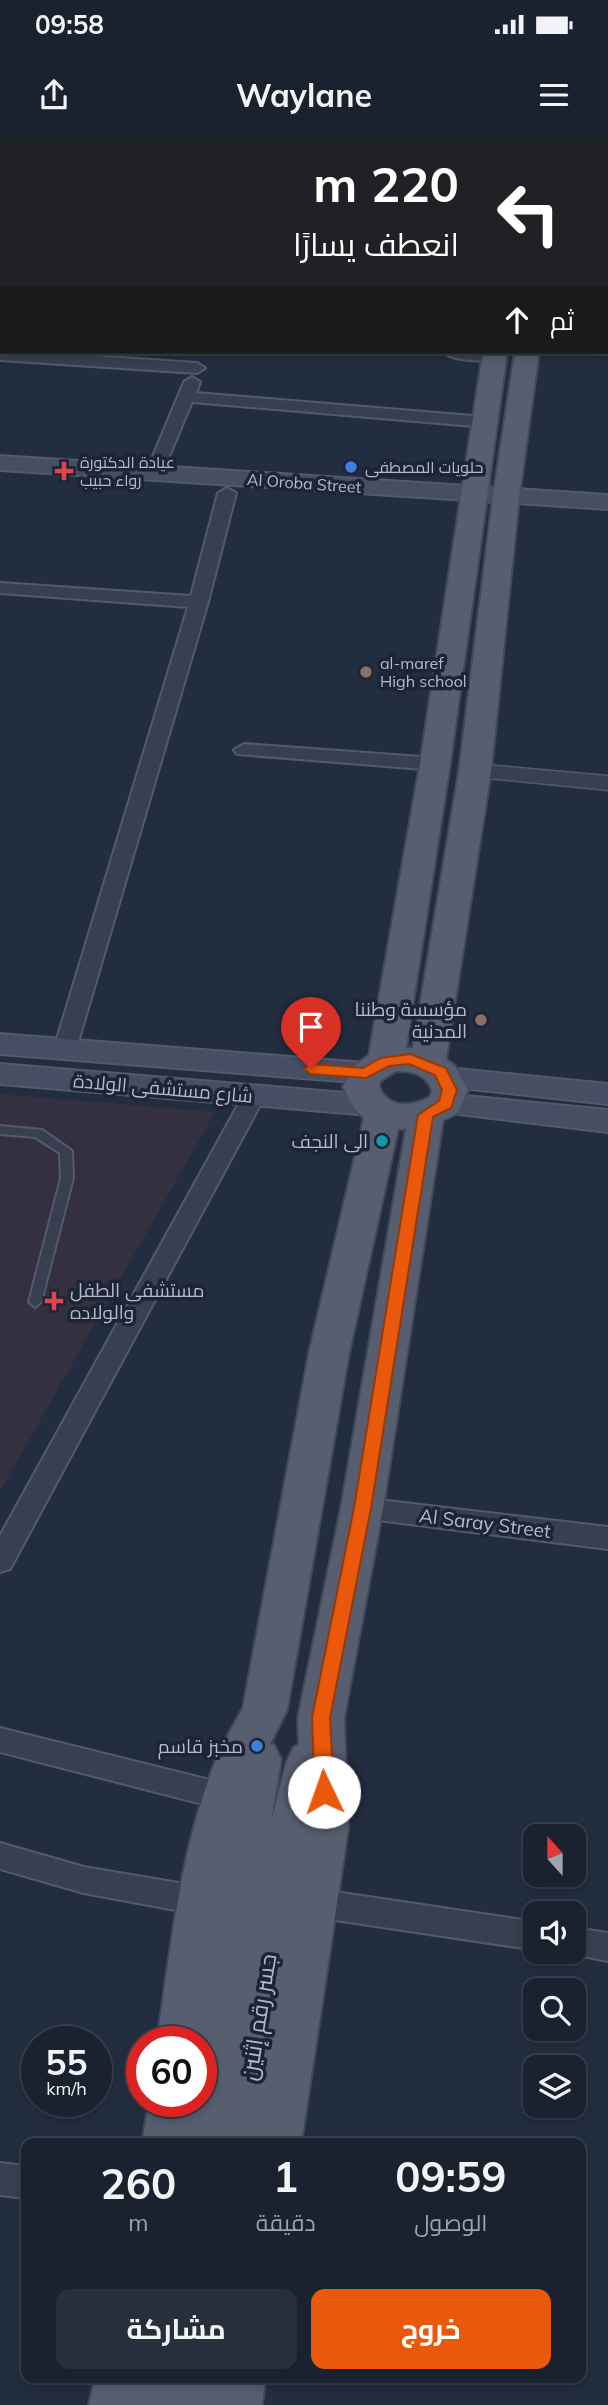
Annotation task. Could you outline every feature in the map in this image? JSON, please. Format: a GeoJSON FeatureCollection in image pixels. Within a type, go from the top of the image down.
{"type":"FeatureCollection","features":[{"type":"Feature","properties":{"kind":"main road"},"geometry":{"type":"LineString","coordinates":[[275,2138],[258,1901],[265,1710],[435,764],[494,354]]}},
{"type":"Feature","properties":{"kind":"main road"},"geometry":{"type":"LineString","coordinates":[[191,2026],[258,1901],[321,1718],[362,1508],[436,1090],[505,503],[527,354]]}},
{"type":"Feature","properties":{"kind":"main road","name":"Al Oroba Street"},"geometry":{"type":"LineString","coordinates":[[0,463],[154,473],[505,503],[608,516]]}},
{"type":"Feature","properties":{"kind":"main road","name":"Al Oroba Street"},"geometry":{"type":"LineString","coordinates":[[0,478],[227,493],[473,501]]}},
{"type":"Feature","properties":{"kind":"main road","name":"Al Oroba Street"},"geometry":{"type":"LineString","coordinates":[[505,503],[608,502]]}},
{"type":"Feature","properties":{"kind":"main road","name":"شارع مستشفى الولادة"},"geometry":{"type":"LineString","coordinates":[[0,1044],[65,1049],[376,1088]]}},
{"type":"Feature","properties":{"kind":"main road"},"geometry":{"type":"LineString","coordinates":[[376,1088],[410,1059],[436,1090],[608,1121]]}},
{"type":"Feature","properties":{"kind":"main road","name":"شارع مستشفى الولادة"},"geometry":{"type":"LineString","coordinates":[[0,1074],[254,1096],[376,1088]]}},
{"type":"Feature","properties":{"kind":"main road"},"geometry":{"type":"LineString","coordinates":[[376,1088],[417,1117],[436,1090]]}},
{"type":"Feature","properties":{"kind":"main road"},"geometry":{"type":"LineString","coordinates":[[436,1090],[608,1094]]}},
{"type":"Feature","properties":{"kind":"main road"},"geometry":{"type":"LineString","coordinates":[[258,1901],[226,1797],[239,1759],[265,1710]]}},
{"type":"Feature","properties":{"kind":"main road","name":"جسر رقم إثنين"},"geometry":{"type":"LineString","coordinates":[[199,2138],[258,1901]]}},
{"type":"Feature","properties":{"kind":"main road","name":"جسر رقم إثنين"},"geometry":{"type":"LineString","coordinates":[[238,2138],[258,1901]]}},
{"type":"Feature","properties":{"kind":"main road"},"geometry":{"type":"LineString","coordinates":[[169,2138],[172,2117]]}},
{"type":"Feature","properties":{"kind":"main road"},"geometry":{"type":"LineString","coordinates":[[117,2405],[122,2383]]}},
{"type":"Feature","properties":{"kind":"main road"},"geometry":{"type":"LineString","coordinates":[[155,2405],[158,2383]]}},
{"type":"Feature","properties":{"kind":"main road"},"geometry":{"type":"LineString","coordinates":[[197,2405],[200,2383]]}},
{"type":"Feature","properties":{"kind":"main road"},"geometry":{"type":"LineString","coordinates":[[234,2405],[237,2383]]}},
{"type":"Feature","properties":{"kind":"street"},"geometry":{"type":"LineString","coordinates":[[0,355],[200,360],[154,473]]}},
{"type":"Feature","properties":{"kind":"street"},"geometry":{"type":"LineString","coordinates":[[186,397],[485,422]]}},
{"type":"Feature","properties":{"kind":"street"},"geometry":{"type":"LineString","coordinates":[[65,1049],[199,602],[227,493]]}},
{"type":"Feature","properties":{"kind":"street"},"geometry":{"type":"LineString","coordinates":[[0,588],[199,602]]}},
{"type":"Feature","properties":{"kind":"street"},"geometry":{"type":"LineString","coordinates":[[244,750],[435,764]]}},
{"type":"Feature","properties":{"kind":"street"},"geometry":{"type":"LineString","coordinates":[[475,771],[608,783]]}},
{"type":"Feature","properties":{"kind":"street"},"geometry":{"type":"LineString","coordinates":[[0,1561],[254,1096]]}},
{"type":"Feature","properties":{"kind":"street","name":"Al Saray Street"},"geometry":{"type":"LineString","coordinates":[[362,1508],[608,1538]]}},
{"type":"Feature","properties":{"kind":"street"},"geometry":{"type":"LineString","coordinates":[[0,1741],[226,1797]]}},
{"type":"Feature","properties":{"kind":"street"},"geometry":{"type":"LineString","coordinates":[[0,1856],[84,1880],[523,1934]]}},
{"type":"Feature","properties":{"kind":"street"},"geometry":{"type":"LineString","coordinates":[[586,1944],[608,1947]]}},
{"type":"Feature","properties":{"kind":"street"},"geometry":{"type":"LineString","coordinates":[[0,2179],[21,2181]]}},
{"type":"Feature","properties":{"kind":"lane"},"geometry":{"type":"LineString","coordinates":[[0,1130],[38,1133],[66,1151],[67,1178],[35,1302]]}},
{"type":"Feature","properties":{"kind":"shaded area","name":"مستشفى الطفل والولاده"},"geometry":{"type":"Polygon","coordinates":[[[0,1094],[215,1112],[0,1491],[0,1094]]]}},
{"type":"Feature","properties":{"kind":"place","name":"حلويات المصطفى"},"geometry":{"type":"Point","coordinates":[351,467]}},
{"type":"Feature","properties":{"kind":"place","name":"عيادة الدكتورة رواء حبيب"},"geometry":{"type":"Point","coordinates":[64,471]}},
{"type":"Feature","properties":{"kind":"place","name":"al-maref High school"},"geometry":{"type":"Point","coordinates":[366,672]}},
{"type":"Feature","properties":{"kind":"place","name":"مؤسسة وطننا المدنية"},"geometry":{"type":"Point","coordinates":[481,1020]}},
{"type":"Feature","properties":{"kind":"place","name":"الى النجف"},"geometry":{"type":"Point","coordinates":[382,1141]}},
{"type":"Feature","properties":{"kind":"place","name":"مستشفى الطفل والولاده"},"geometry":{"type":"Point","coordinates":[54,1301]}},
{"type":"Feature","properties":{"kind":"place","name":"مخبز قاسم"},"geometry":{"type":"Point","coordinates":[257,1746]}},
{"type":"Feature","properties":{"kind":"route"},"geometry":{"type":"LineString","coordinates":[[311,1069],[366,1073],[386,1061],[419,1060],[441,1072],[450,1090],[445,1104],[426,1115],[362,1508],[321,1718],[324,1792]]}}]}
